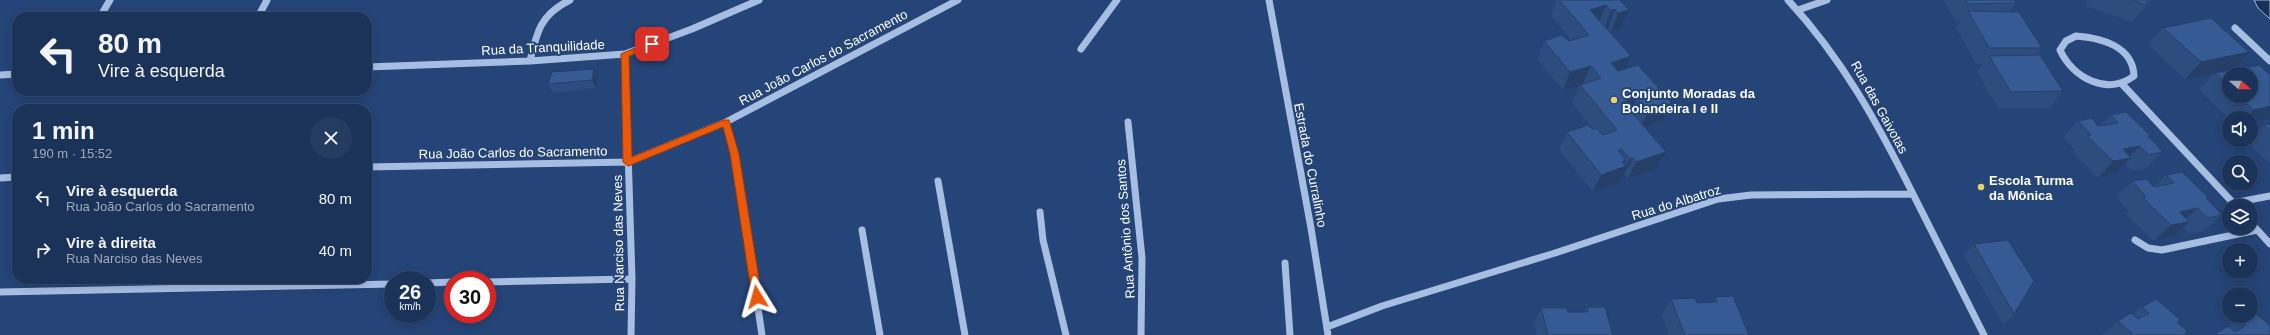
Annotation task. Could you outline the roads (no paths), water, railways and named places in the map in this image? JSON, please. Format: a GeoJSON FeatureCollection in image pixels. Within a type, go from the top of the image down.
{"type":"FeatureCollection","features":[{"type":"Feature","properties":{"kind":"street"},"geometry":{"type":"LineString","coordinates":[[103,12],[110,0]]}},
{"type":"Feature","properties":{"kind":"street"},"geometry":{"type":"LineString","coordinates":[[261,12],[268,0]]}},
{"type":"Feature","properties":{"kind":"street"},"geometry":{"type":"LineString","coordinates":[[530,61],[543,20],[550,10],[570,0]]}},
{"type":"Feature","properties":{"kind":"street","name":"Rua da Tranquilidade"},"geometry":{"type":"LineString","coordinates":[[372,67],[530,61],[625,54],[692,29],[759,0]]}},
{"type":"Feature","properties":{"kind":"street","name":"Rua João Carlos do Sacramento"},"geometry":{"type":"LineString","coordinates":[[372,167],[628,162],[726,122],[958,0]]}},
{"type":"Feature","properties":{"kind":"street"},"geometry":{"type":"LineString","coordinates":[[1081,49],[1117,0]]}},
{"type":"Feature","properties":{"kind":"street","name":"Estrada do Curralinho"},"geometry":{"type":"LineString","coordinates":[[1269,0],[1311,228],[1328,331]]}},
{"type":"Feature","properties":{"kind":"street","name":"Rua das Gaivotas"},"geometry":{"type":"LineString","coordinates":[[1788,0],[1830,47],[1851,76],[1882,130],[1913,194]]}},
{"type":"Feature","properties":{"kind":"street"},"geometry":{"type":"LineString","coordinates":[[1798,10],[1827,0]]}},
{"type":"Feature","properties":{"kind":"street"},"geometry":{"type":"LineString","coordinates":[[2235,28],[2270,61]]}},
{"type":"Feature","properties":{"kind":"street"},"geometry":{"type":"LineString","coordinates":[[2122,84],[2134,76],[2135,70],[2127,55],[2119,48],[2108,42],[2086,36],[2076,36],[2067,39],[2062,43],[2060,50],[2062,58],[2076,73],[2100,84],[2122,84],[2228,199]]}},
{"type":"Feature","properties":{"kind":"street","name":"Rua Narciso das Neves"},"geometry":{"type":"LineString","coordinates":[[625,54],[632,278],[631,335]]}},
{"type":"Feature","properties":{"kind":"street"},"geometry":{"type":"LineString","coordinates":[[0,75],[12,74]]}},
{"type":"Feature","properties":{"kind":"street"},"geometry":{"type":"LineString","coordinates":[[726,122],[735,154],[762,335]]}},
{"type":"Feature","properties":{"kind":"street","name":"Rua Antônio dos Santos"},"geometry":{"type":"LineString","coordinates":[[1128,122],[1142,258],[1140,335]]}},
{"type":"Feature","properties":{"kind":"street"},"geometry":{"type":"LineString","coordinates":[[0,178],[12,177]]}},
{"type":"Feature","properties":{"kind":"street"},"geometry":{"type":"LineString","coordinates":[[938,181],[965,335]]}},
{"type":"Feature","properties":{"kind":"street"},"geometry":{"type":"LineString","coordinates":[[1913,194],[1984,335]]}},
{"type":"Feature","properties":{"kind":"street","name":"Rua do Albatroz"},"geometry":{"type":"LineString","coordinates":[[1328,331],[1382,306],[1555,253],[1718,199],[1751,195],[1913,194]]}},
{"type":"Feature","properties":{"kind":"street"},"geometry":{"type":"LineString","coordinates":[[2258,199],[2270,196]]}},
{"type":"Feature","properties":{"kind":"street"},"geometry":{"type":"LineString","coordinates":[[1040,212],[1043,240],[1066,335]]}},
{"type":"Feature","properties":{"kind":"street"},"geometry":{"type":"LineString","coordinates":[[862,230],[880,335]]}},
{"type":"Feature","properties":{"kind":"street"},"geometry":{"type":"LineString","coordinates":[[2258,231],[2270,244]]}},
{"type":"Feature","properties":{"kind":"street"},"geometry":{"type":"LineString","coordinates":[[2135,240],[2142,246],[2152,250],[2162,250],[2233,235]]}},
{"type":"Feature","properties":{"kind":"street"},"geometry":{"type":"LineString","coordinates":[[1285,263],[1290,335]]}},
{"type":"Feature","properties":{"kind":"street"},"geometry":{"type":"LineString","coordinates":[[496,282],[632,278]]}},
{"type":"Feature","properties":{"kind":"street"},"geometry":{"type":"LineString","coordinates":[[0,292],[384,284]]}},
{"type":"Feature","properties":{"kind":"water"},"geometry":{"type":"Polygon","coordinates":[[[2254,0],[2270,0],[2270,19],[2258,8],[2254,0]]]}},
{"type":"Feature","properties":{"kind":"place","name":"Conjunto Moradas da Bolandeira I e II"},"geometry":{"type":"Point","coordinates":[1614,100]}},
{"type":"Feature","properties":{"kind":"place","name":"Escola Turma da Mônica"},"geometry":{"type":"Point","coordinates":[1981,187]}}]}
